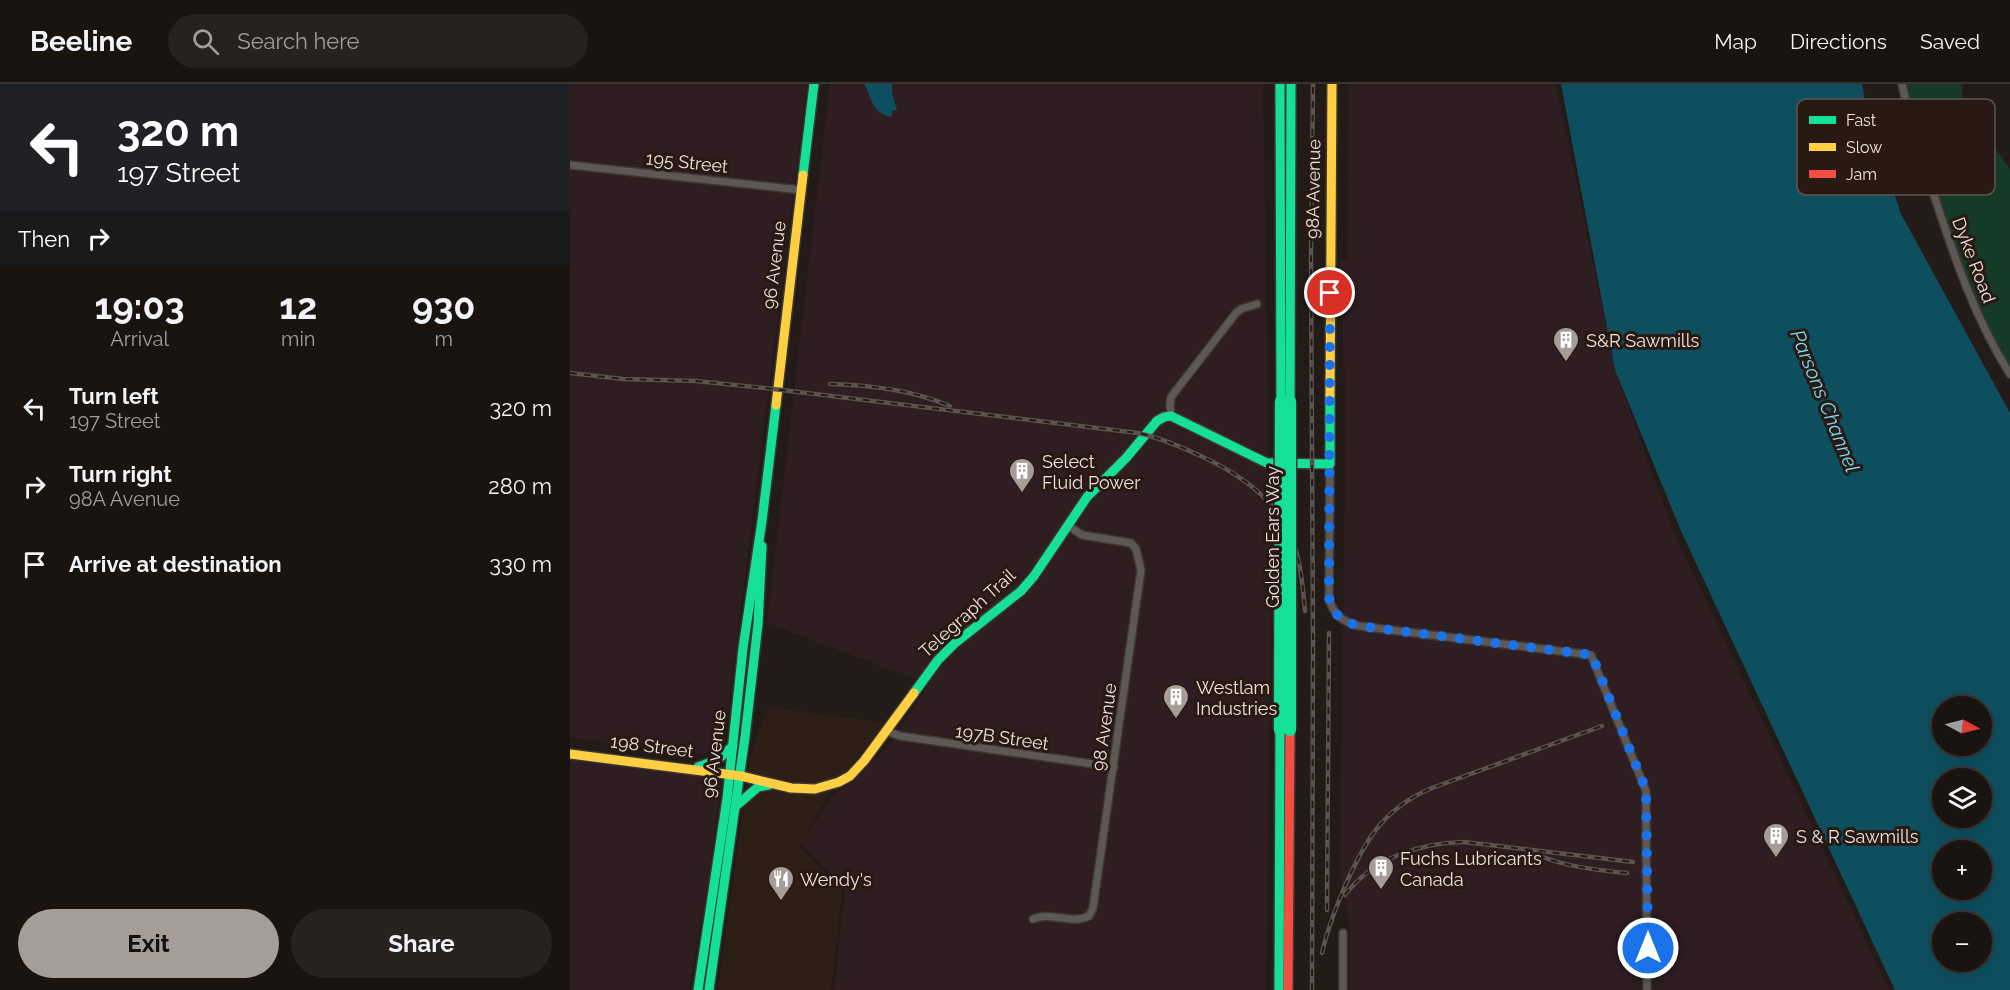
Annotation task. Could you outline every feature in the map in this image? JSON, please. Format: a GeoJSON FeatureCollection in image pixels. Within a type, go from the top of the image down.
{"type":"FeatureCollection","features":[{"type":"Feature","properties":{"kind":"main road","name":"96 Avenue"},"geometry":{"type":"LineString","coordinates":[[709,990],[737,805],[733,747],[814,84]]}},
{"type":"Feature","properties":{"kind":"main road","name":"Golden Ears Way"},"geometry":{"type":"LineString","coordinates":[[1281,84],[1286,401]]}},
{"type":"Feature","properties":{"kind":"main road","name":"Golden Ears Way"},"geometry":{"type":"LineString","coordinates":[[1288,990],[1285,730],[1286,401],[1291,84]]}},
{"type":"Feature","properties":{"kind":"main road","name":"98A Avenue"},"geometry":{"type":"LineString","coordinates":[[1330,464],[1332,84]]}},
{"type":"Feature","properties":{"kind":"main road"},"geometry":{"type":"LineString","coordinates":[[1171,416],[1267,463],[1330,464]]}},
{"type":"Feature","properties":{"kind":"main road","name":"Telegraph Trail"},"geometry":{"type":"LineString","coordinates":[[735,775],[803,789],[815,789],[839,782],[858,768],[929,670],[954,644],[1021,591],[1034,576],[1087,497],[1157,421],[1171,416]]}},
{"type":"Feature","properties":{"kind":"main road","name":"96 Avenue"},"geometry":{"type":"LineString","coordinates":[[698,990],[735,775],[760,603],[762,521]]}},
{"type":"Feature","properties":{"kind":"main road","name":"Golden Ears Way"},"geometry":{"type":"LineString","coordinates":[[1279,990],[1285,730]]}},
{"type":"Feature","properties":{"kind":"main road"},"geometry":{"type":"LineString","coordinates":[[687,768],[710,765],[722,758],[733,747]]}},
{"type":"Feature","properties":{"kind":"main road","name":"198 Street"},"geometry":{"type":"LineString","coordinates":[[570,754],[735,775]]}},
{"type":"Feature","properties":{"kind":"main road"},"geometry":{"type":"LineString","coordinates":[[737,805],[758,787],[775,784]]}},
{"type":"Feature","properties":{"kind":"street","name":"Dyke Road"},"geometry":{"type":"LineString","coordinates":[[1902,84],[1905,99]]}},
{"type":"Feature","properties":{"kind":"street","name":"195 Street"},"geometry":{"type":"LineString","coordinates":[[570,165],[801,190]]}},
{"type":"Feature","properties":{"kind":"street","name":"Dyke Road"},"geometry":{"type":"LineString","coordinates":[[1934,195],[1971,296],[1990,339],[2010,374]]}},
{"type":"Feature","properties":{"kind":"street"},"geometry":{"type":"LineString","coordinates":[[1171,416],[1171,397],[1236,313],[1257,304]]}},
{"type":"Feature","properties":{"kind":"street","name":"98A Avenue"},"geometry":{"type":"LineString","coordinates":[[1330,464],[1329,598],[1337,615],[1344,621],[1359,626],[1592,655],[1646,790],[1647,990]]}},
{"type":"Feature","properties":{"kind":"street","name":"98 Avenue"},"geometry":{"type":"LineString","coordinates":[[1033,919],[1041,915],[1078,920],[1089,916],[1093,908],[1141,570],[1136,549],[1131,543],[1082,535],[1067,525]]}},
{"type":"Feature","properties":{"kind":"street","name":"197B Street"},"geometry":{"type":"LineString","coordinates":[[887,731],[900,736],[946,744],[1114,767]]}},
{"type":"Feature","properties":{"kind":"street"},"geometry":{"type":"LineString","coordinates":[[1343,933],[1343,990]]}},
{"type":"Feature","properties":{"kind":"shaded area"},"geometry":{"type":"Polygon","coordinates":[[[570,84],[807,84],[724,744],[709,754],[570,738],[570,84]]]}},
{"type":"Feature","properties":{"kind":"shaded area"},"geometry":{"type":"Polygon","coordinates":[[[830,84],[1263,84],[1271,618],[1266,990],[834,990],[846,880],[832,877],[801,844],[830,799],[889,746],[929,684],[767,623],[830,84]]]}},
{"type":"Feature","properties":{"kind":"shaded area"},"geometry":{"type":"Polygon","coordinates":[[[1349,84],[1556,84],[1615,370],[1672,528],[1889,990],[1350,990],[1350,927],[1340,874],[1346,394],[1339,260],[1347,261],[1349,84]]]}},
{"type":"Feature","properties":{"kind":"shaded area"},"geometry":{"type":"Polygon","coordinates":[[[768,707],[885,723],[827,797],[800,847],[827,875],[843,883],[831,990],[718,990],[751,753],[768,707]]]}},
{"type":"Feature","properties":{"kind":"shaded area"},"geometry":{"type":"Polygon","coordinates":[[[570,759],[710,777],[720,788],[709,877],[689,990],[570,990],[570,759]]]}},
{"type":"Feature","properties":{"kind":"green space"},"geometry":{"type":"Polygon","coordinates":[[[1906,84],[1962,84],[1962,99],[1910,99],[1906,84]]]}},
{"type":"Feature","properties":{"kind":"green space"},"geometry":{"type":"Polygon","coordinates":[[[1995,148],[2010,169],[2010,369],[1984,319],[1937,195],[1995,195],[1995,148]]]}},
{"type":"Feature","properties":{"kind":"water"},"geometry":{"type":"Polygon","coordinates":[[[864,84],[892,84],[897,110],[892,111],[892,117],[876,109],[864,84]]]}},
{"type":"Feature","properties":{"kind":"water","name":"Parsons Channel"},"geometry":{"type":"Polygon","coordinates":[[[1561,84],[1862,84],[1865,99],[1797,99],[1797,195],[1895,195],[1901,214],[2010,413],[2010,990],[1895,990],[1681,531],[1615,370],[1561,84]]]}},
{"type":"Feature","properties":{"kind":"railway"},"geometry":{"type":"LineString","coordinates":[[1312,990],[1311,258],[1313,84]]}},
{"type":"Feature","properties":{"kind":"railway"},"geometry":{"type":"LineString","coordinates":[[570,373],[623,379],[696,381],[765,388],[1138,433],[1155,437],[1219,465],[1247,483],[1272,506],[1282,519],[1296,551],[1305,611]]}},
{"type":"Feature","properties":{"kind":"railway"},"geometry":{"type":"LineString","coordinates":[[830,384],[892,389],[950,406]]}},
{"type":"Feature","properties":{"kind":"railway"},"geometry":{"type":"LineString","coordinates":[[1327,910],[1329,633]]}},
{"type":"Feature","properties":{"kind":"railway"},"geometry":{"type":"LineString","coordinates":[[1322,953],[1337,904],[1360,856],[1377,828],[1400,806],[1432,788],[1602,726]]}},
{"type":"Feature","properties":{"kind":"railway"},"geometry":{"type":"LineString","coordinates":[[1345,895],[1356,882],[1383,862],[1414,849],[1447,843],[1464,842],[1633,862]]}},
{"type":"Feature","properties":{"kind":"railway"},"geometry":{"type":"LineString","coordinates":[[1538,855],[1570,865],[1627,873]]}},
{"type":"Feature","properties":{"kind":"traffic: fast"},"geometry":{"type":"LineString","coordinates":[[803,175],[814,84]]}},
{"type":"Feature","properties":{"kind":"traffic: fast"},"geometry":{"type":"LineString","coordinates":[[1280,84],[1281,401]]}},
{"type":"Feature","properties":{"kind":"traffic: fast"},"geometry":{"type":"LineString","coordinates":[[1290,401],[1291,84]]}},
{"type":"Feature","properties":{"kind":"traffic: fast"},"geometry":{"type":"LineString","coordinates":[[914,693],[938,660],[954,644],[1021,591],[1034,576],[1087,497],[1126,458],[1157,421],[1171,416],[1267,463],[1330,464],[1330,395]]}},
{"type":"Feature","properties":{"kind":"traffic: fast"},"geometry":{"type":"LineString","coordinates":[[1280,730],[1281,401]]}},
{"type":"Feature","properties":{"kind":"traffic: fast"},"geometry":{"type":"LineString","coordinates":[[1290,401],[1290,730]]}},
{"type":"Feature","properties":{"kind":"traffic: fast"},"geometry":{"type":"LineString","coordinates":[[698,990],[727,799],[743,648],[776,405]]}},
{"type":"Feature","properties":{"kind":"traffic: fast"},"geometry":{"type":"LineString","coordinates":[[709,990],[745,737],[758,624],[762,546]]}},
{"type":"Feature","properties":{"kind":"traffic: fast"},"geometry":{"type":"LineString","coordinates":[[1279,990],[1280,730]]}},
{"type":"Feature","properties":{"kind":"traffic: fast"},"geometry":{"type":"LineString","coordinates":[[698,767],[717,760],[733,746]]}},
{"type":"Feature","properties":{"kind":"traffic: fast"},"geometry":{"type":"LineString","coordinates":[[737,805],[758,787],[769,785]]}},
{"type":"Feature","properties":{"kind":"traffic: slow"},"geometry":{"type":"LineString","coordinates":[[1330,395],[1332,84]]}},
{"type":"Feature","properties":{"kind":"traffic: slow"},"geometry":{"type":"LineString","coordinates":[[776,405],[803,175]]}},
{"type":"Feature","properties":{"kind":"traffic: slow"},"geometry":{"type":"LineString","coordinates":[[570,754],[741,776],[791,788],[815,789],[850,776],[864,761],[914,693]]}},
{"type":"Feature","properties":{"kind":"traffic: jam"},"geometry":{"type":"LineString","coordinates":[[1288,990],[1290,730]]}},
{"type":"Feature","properties":{"kind":"place","name":"S&R Sawmills"},"geometry":{"type":"Point","coordinates":[1566,363]}},
{"type":"Feature","properties":{"kind":"place","name":"Select Fluid Power"},"geometry":{"type":"Point","coordinates":[1022,494]}},
{"type":"Feature","properties":{"kind":"place","name":"Westlam Industries"},"geometry":{"type":"Point","coordinates":[1176,720]}},
{"type":"Feature","properties":{"kind":"place","name":"S & R Sawmills"},"geometry":{"type":"Point","coordinates":[1776,859]}},
{"type":"Feature","properties":{"kind":"place","name":"Fuchs Lubricants Canada"},"geometry":{"type":"Point","coordinates":[1381,891]}},
{"type":"Feature","properties":{"kind":"place","name":"Wendy's"},"geometry":{"type":"Point","coordinates":[781,902]}},
{"type":"Feature","properties":{"kind":"route"},"geometry":{"type":"LineString","coordinates":[[1330,293],[1329,598],[1333,610],[1344,621],[1359,626],[1592,655],[1646,790],[1648,948]]}}]}
